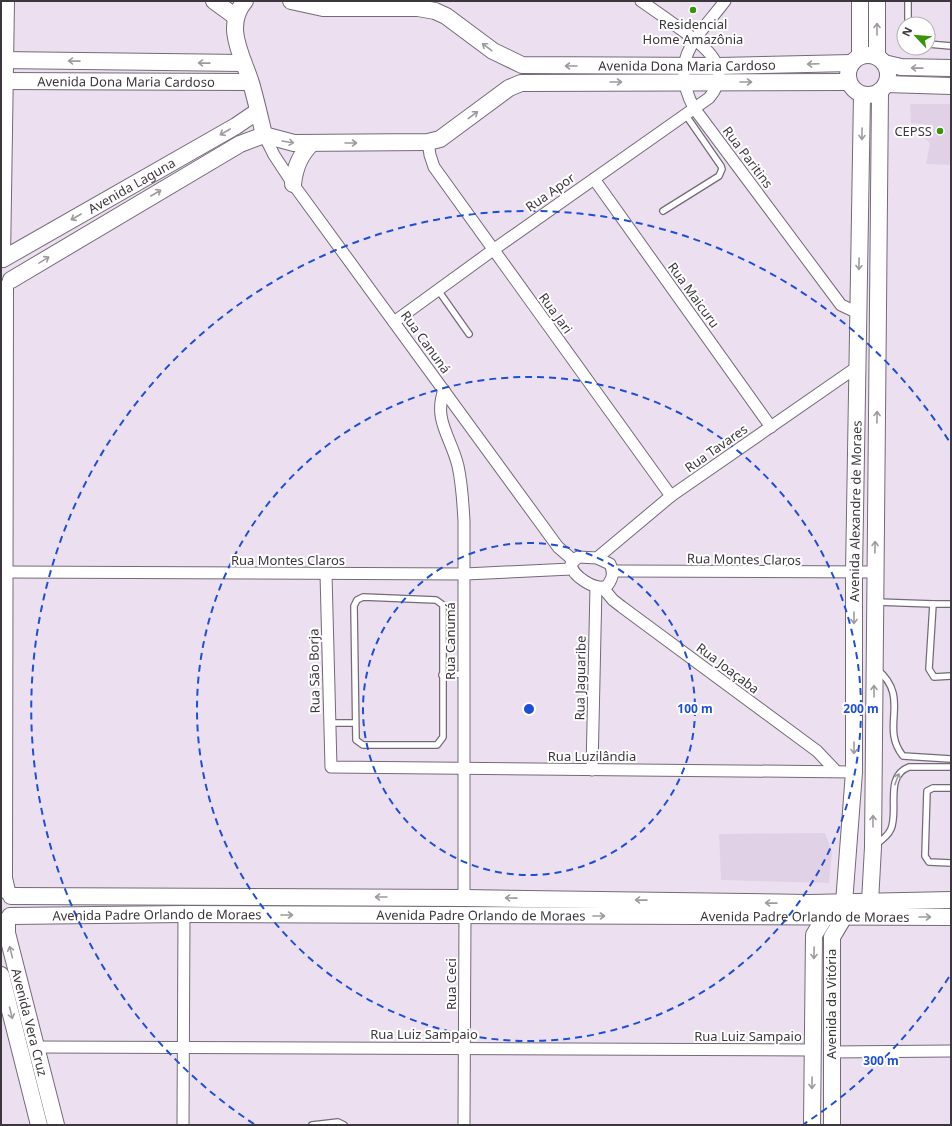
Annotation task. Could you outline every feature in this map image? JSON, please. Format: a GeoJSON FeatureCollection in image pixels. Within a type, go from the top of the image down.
{"type":"FeatureCollection","features":[{"type":"Feature","properties":{"kind":"main road"},"geometry":{"type":"LineString","coordinates":[[2,259],[6,1]]}},
{"type":"Feature","properties":{"kind":"main road"},"geometry":{"type":"LineString","coordinates":[[214,1],[236,17]]}},
{"type":"Feature","properties":{"kind":"main road"},"geometry":{"type":"LineString","coordinates":[[245,1],[236,17],[236,39],[250,82],[264,135],[294,143],[428,142]]}},
{"type":"Feature","properties":{"kind":"main road"},"geometry":{"type":"LineString","coordinates":[[291,1],[323,8],[421,4]]}},
{"type":"Feature","properties":{"kind":"main road"},"geometry":{"type":"LineString","coordinates":[[860,1],[856,60],[847,75],[848,82],[856,92],[862,95],[874,95],[883,88],[888,74],[880,60],[877,1]]}},
{"type":"Feature","properties":{"kind":"main road","name":"Avenida Dona Maria Cardoso"},"geometry":{"type":"LineString","coordinates":[[421,4],[446,16],[493,51],[522,65],[683,66],[718,74],[848,82]]}},
{"type":"Feature","properties":{"kind":"main road"},"geometry":{"type":"LineString","coordinates":[[856,60],[872,55],[880,60],[901,67],[951,68]]}},
{"type":"Feature","properties":{"kind":"main road","name":"Avenida Dona Maria Cardoso"},"geometry":{"type":"LineString","coordinates":[[4,60],[243,64]]}},
{"type":"Feature","properties":{"kind":"main road","name":"Avenida Dona Maria Cardoso"},"geometry":{"type":"LineString","coordinates":[[428,142],[440,139],[509,88],[521,83],[684,83],[718,74],[856,60]]}},
{"type":"Feature","properties":{"kind":"main road","name":"Avenida Dona Maria Cardoso"},"geometry":{"type":"LineString","coordinates":[[4,81],[250,82]]}},
{"type":"Feature","properties":{"kind":"main road"},"geometry":{"type":"LineString","coordinates":[[883,88],[951,86]]}},
{"type":"Feature","properties":{"kind":"main road","name":"Avenida Alexandre de Moraes"},"geometry":{"type":"LineString","coordinates":[[870,902],[873,847],[875,572],[883,88]]}},
{"type":"Feature","properties":{"kind":"main road","name":"Avenida Alexandre de Moraes"},"geometry":{"type":"LineString","coordinates":[[844,910],[854,772],[854,573],[862,95]]}},
{"type":"Feature","properties":{"kind":"main road","name":"Avenida Laguna"},"geometry":{"type":"LineString","coordinates":[[2,259],[236,126],[258,111]]}},
{"type":"Feature","properties":{"kind":"main road","name":"Avenida Laguna"},"geometry":{"type":"LineString","coordinates":[[6,286],[240,144],[264,135]]}},
{"type":"Feature","properties":{"kind":"main road"},"geometry":{"type":"LineString","coordinates":[[293,184],[297,164],[305,150],[312,143]]}},
{"type":"Feature","properties":{"kind":"main road","name":"Avenida Vera Cruz"},"geometry":{"type":"LineString","coordinates":[[2,259],[11,268],[6,286],[4,878],[6,892],[13,908],[6,920],[7,933],[56,1125]]}},
{"type":"Feature","properties":{"kind":"main road","name":"Avenida Padre Orlando de Moraes"},"geometry":{"type":"LineString","coordinates":[[6,892],[464,898],[844,910],[951,917]]}},
{"type":"Feature","properties":{"kind":"main road","name":"Avenida Padre Orlando de Moraes"},"geometry":{"type":"LineString","coordinates":[[870,902],[951,900]]}},
{"type":"Feature","properties":{"kind":"main road","name":"Avenida da Vitória"},"geometry":{"type":"LineString","coordinates":[[832,1125],[832,937],[844,910],[870,902]]}},
{"type":"Feature","properties":{"kind":"main road"},"geometry":{"type":"LineString","coordinates":[[826,917],[844,910]]}},
{"type":"Feature","properties":{"kind":"main road","name":"Avenida Padre Orlando de Moraes"},"geometry":{"type":"LineString","coordinates":[[6,920],[184,914],[826,917]]}},
{"type":"Feature","properties":{"kind":"main road","name":"Avenida da Vitória"},"geometry":{"type":"LineString","coordinates":[[812,1125],[814,935],[826,917]]}},
{"type":"Feature","properties":{"kind":"main road","name":"Avenida Vera Cruz"},"geometry":{"type":"LineString","coordinates":[[1,975],[39,1125]]}},
{"type":"Feature","properties":{"kind":"street"},"geometry":{"type":"LineString","coordinates":[[641,1],[695,40],[714,57],[718,74]]}},
{"type":"Feature","properties":{"kind":"street","name":"Rua Paritins"},"geometry":{"type":"LineString","coordinates":[[725,1],[695,40],[683,66],[684,83],[690,111],[841,305],[858,314]]}},
{"type":"Feature","properties":{"kind":"street","name":"Rua Apor"},"geometry":{"type":"LineString","coordinates":[[394,322],[594,178],[709,98],[715,91],[718,74]]}},
{"type":"Feature","properties":{"kind":"street","name":"Rua Canuná"},"geometry":{"type":"LineString","coordinates":[[264,135],[274,155],[293,184],[558,547],[572,565],[599,587]]}},
{"type":"Feature","properties":{"kind":"street","name":"Rua Jari"},"geometry":{"type":"LineString","coordinates":[[428,142],[434,167],[671,496]]}},
{"type":"Feature","properties":{"kind":"street","name":"Rua Maicuru"},"geometry":{"type":"LineString","coordinates":[[594,178],[771,427]]}},
{"type":"Feature","properties":{"kind":"street","name":"Rua Tavares"},"geometry":{"type":"LineString","coordinates":[[597,558],[671,496],[857,367]]}},
{"type":"Feature","properties":{"kind":"street","name":"Rua Canumá"},"geometry":{"type":"LineString","coordinates":[[444,390],[439,410],[441,420],[458,465],[463,492],[465,574],[463,769],[464,898]]}},
{"type":"Feature","properties":{"kind":"street","name":"Rua Montes Claros"},"geometry":{"type":"LineString","coordinates":[[5,572],[465,574],[572,565],[581,557],[597,558]]}},
{"type":"Feature","properties":{"kind":"street"},"geometry":{"type":"LineString","coordinates":[[597,558],[610,564],[614,571],[612,580],[599,587]]}},
{"type":"Feature","properties":{"kind":"street","name":"Rua Montes Claros"},"geometry":{"type":"LineString","coordinates":[[614,571],[875,572]]}},
{"type":"Feature","properties":{"kind":"street","name":"Rua São Borja"},"geometry":{"type":"LineString","coordinates":[[326,574],[331,767]]}},
{"type":"Feature","properties":{"kind":"street","name":"Rua Jaguaribe"},"geometry":{"type":"LineString","coordinates":[[592,770],[599,587]]}},
{"type":"Feature","properties":{"kind":"street","name":"Rua Joaçaba"},"geometry":{"type":"LineString","coordinates":[[599,587],[613,600],[817,752],[836,772]]}},
{"type":"Feature","properties":{"kind":"street","name":"Rua Luzilândia"},"geometry":{"type":"LineString","coordinates":[[331,767],[854,772]]}},
{"type":"Feature","properties":{"kind":"street"},"geometry":{"type":"LineString","coordinates":[[183,1125],[184,914]]}},
{"type":"Feature","properties":{"kind":"street","name":"Rua Ceci"},"geometry":{"type":"LineString","coordinates":[[464,1125],[465,916]]}},
{"type":"Feature","properties":{"kind":"street","name":"Rua Luiz Sampaio"},"geometry":{"type":"LineString","coordinates":[[36,1047],[813,1050]]}},
{"type":"Feature","properties":{"kind":"street"},"geometry":{"type":"LineString","coordinates":[[831,1052],[951,1051]]}},
{"type":"Feature","properties":{"kind":"lane"},"geometry":{"type":"LineString","coordinates":[[908,1],[908,16]]}},
{"type":"Feature","properties":{"kind":"lane"},"geometry":{"type":"LineString","coordinates":[[936,45],[951,46]]}},
{"type":"Feature","properties":{"kind":"lane"},"geometry":{"type":"LineString","coordinates":[[662,211],[719,176],[721,173],[721,166],[690,111]]}},
{"type":"Feature","properties":{"kind":"lane"},"geometry":{"type":"LineString","coordinates":[[438,290],[469,334]]}},
{"type":"Feature","properties":{"kind":"lane"},"geometry":{"type":"LineString","coordinates":[[360,598],[436,600],[441,602],[443,608],[442,675],[443,737],[437,745],[360,744],[356,740],[355,723],[354,606],[357,600],[360,598]]}},
{"type":"Feature","properties":{"kind":"lane"},"geometry":{"type":"LineString","coordinates":[[875,602],[951,604]]}},
{"type":"Feature","properties":{"kind":"lane"},"geometry":{"type":"LineString","coordinates":[[933,604],[929,669],[934,677],[951,676]]}},
{"type":"Feature","properties":{"kind":"lane"},"geometry":{"type":"LineString","coordinates":[[874,666],[888,678],[893,688],[895,702],[893,722],[896,747],[903,756],[951,759]]}},
{"type":"Feature","properties":{"kind":"lane"},"geometry":{"type":"LineString","coordinates":[[442,675],[464,674]]}},
{"type":"Feature","properties":{"kind":"lane"},"geometry":{"type":"LineString","coordinates":[[330,723],[355,723]]}},
{"type":"Feature","properties":{"kind":"lane"},"geometry":{"type":"LineString","coordinates":[[873,847],[890,831],[894,820],[897,775],[903,769],[909,767],[951,767]]}},
{"type":"Feature","properties":{"kind":"lane"},"geometry":{"type":"LineString","coordinates":[[951,788],[933,788],[927,791],[926,848],[926,856],[929,862],[951,863]]}},
{"type":"Feature","properties":{"kind":"lane"},"geometry":{"type":"LineString","coordinates":[[312,1125],[338,1122],[344,1125]]}},
{"type":"Feature","properties":{"kind":"shaded area","name":"CEPSS"},"geometry":{"type":"Polygon","coordinates":[[[910,104],[951,104],[951,165],[926,164],[930,143],[922,136],[934,125],[911,123],[910,104]]]}},
{"type":"Feature","properties":{"kind":"shaded area"},"geometry":{"type":"Polygon","coordinates":[[[825,833],[832,851],[829,883],[721,880],[719,834],[825,833]]]}},
{"type":"Feature","properties":{"kind":"place","name":"Residencial Home Amazônia"},"geometry":{"type":"Point","coordinates":[693,10]}},
{"type":"Feature","properties":{"kind":"place","name":"CEPSS"},"geometry":{"type":"Point","coordinates":[940,131]}}]}
